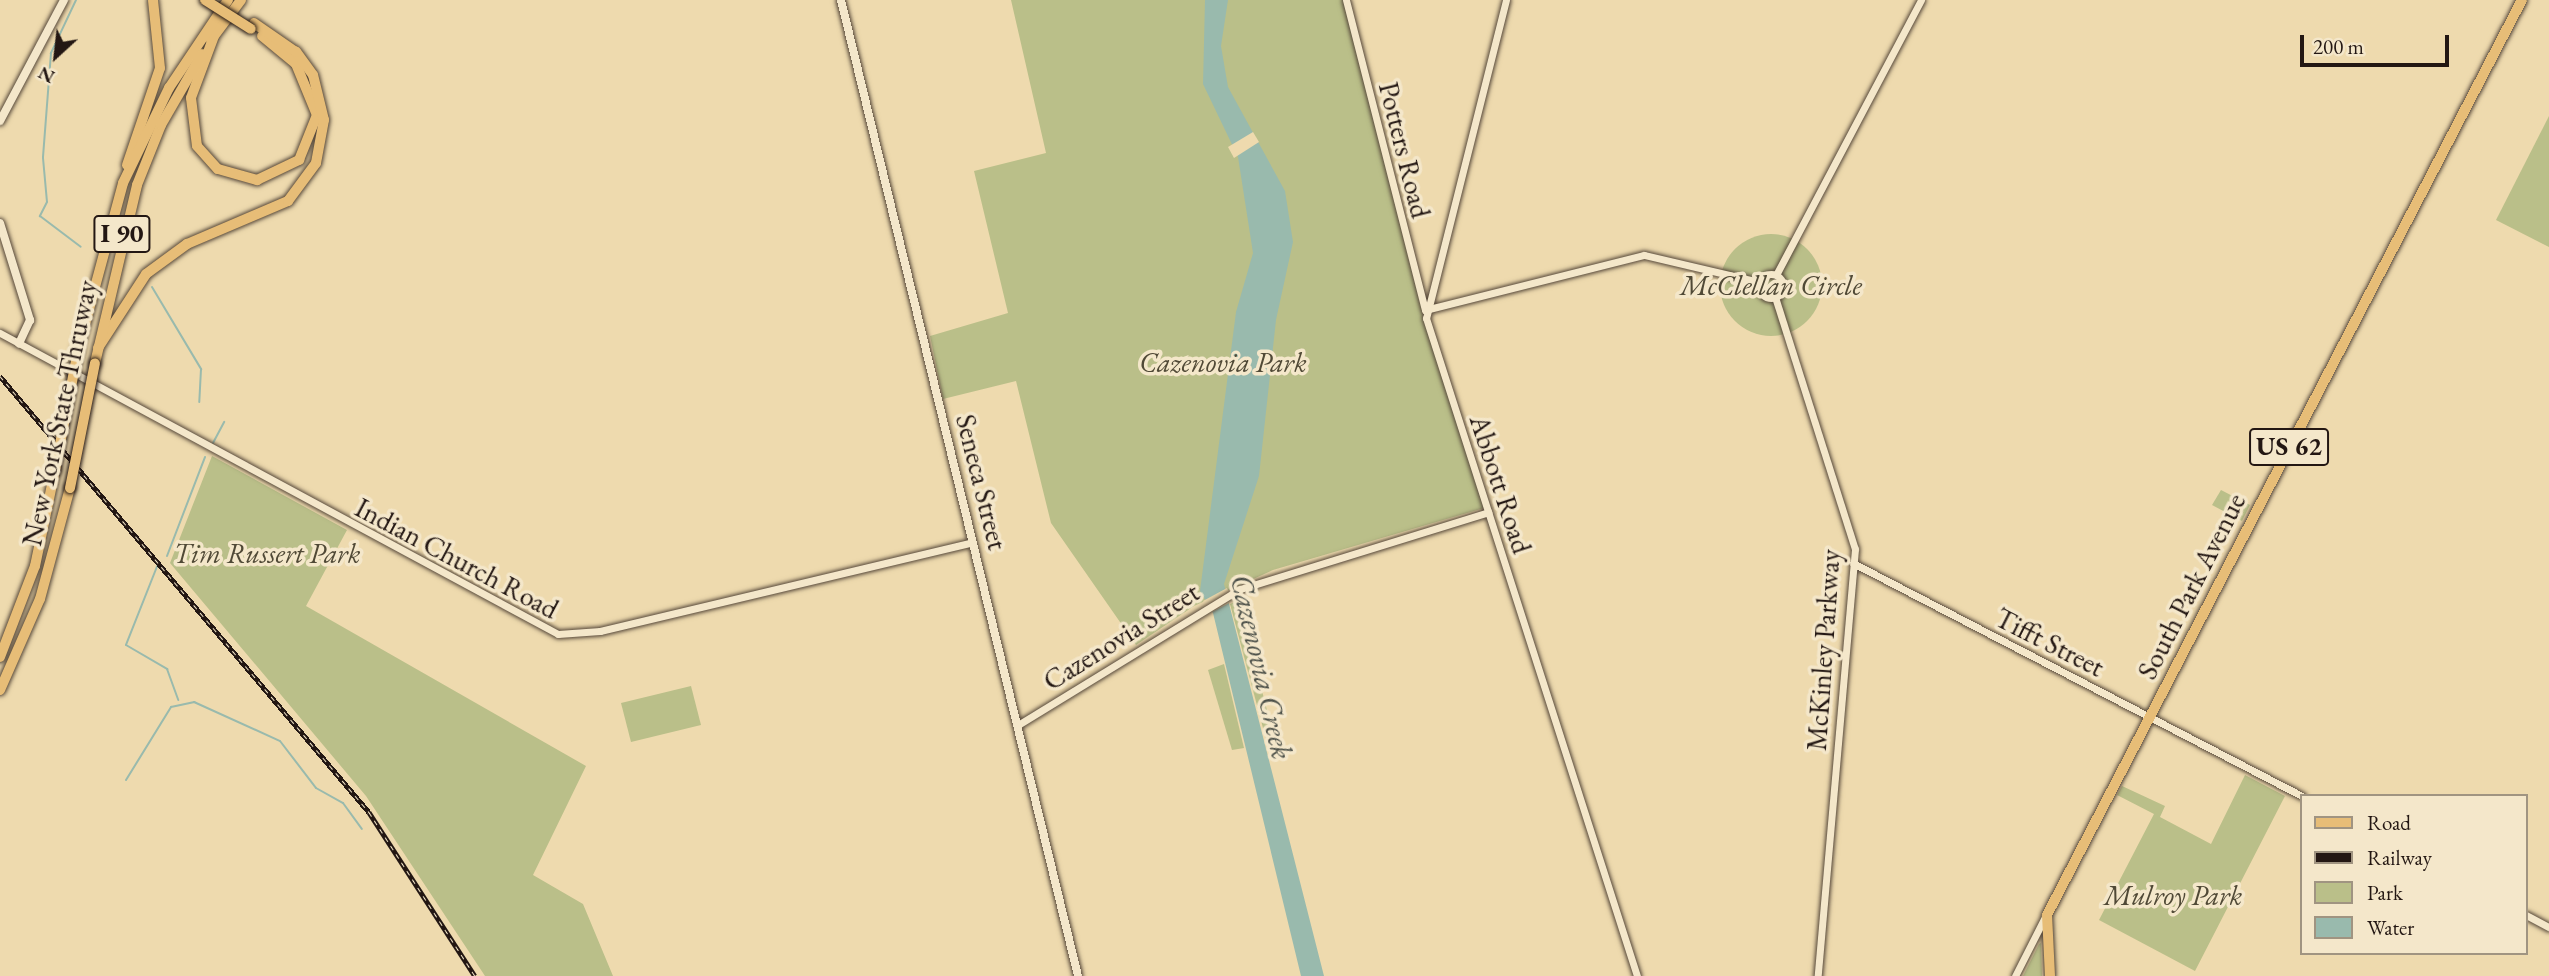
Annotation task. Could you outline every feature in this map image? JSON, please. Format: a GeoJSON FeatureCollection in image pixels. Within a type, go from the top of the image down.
{"type":"FeatureCollection","features":[{"type":"Feature","properties":{"kind":"highway"},"geometry":{"type":"LineString","coordinates":[[123,183],[160,68],[153,0]]}},
{"type":"Feature","properties":{"kind":"highway"},"geometry":{"type":"LineString","coordinates":[[98,348],[146,274],[187,244],[288,201],[316,163],[324,120],[313,75],[296,52],[205,0]]}},
{"type":"Feature","properties":{"kind":"highway"},"geometry":{"type":"LineString","coordinates":[[214,36],[191,98],[197,146],[230,175],[271,178],[299,160],[317,115],[296,64],[217,0]]}},
{"type":"Feature","properties":{"kind":"highway","name":"New York State Thruway"},"geometry":{"type":"LineString","coordinates":[[0,657],[35,566],[78,350],[123,183],[169,88],[228,0]]}},
{"type":"Feature","properties":{"kind":"highway","name":"New York State Thruway"},"geometry":{"type":"LineString","coordinates":[[0,690],[40,599],[69,488],[94,363],[137,185],[162,125],[214,36],[241,0]]}},
{"type":"Feature","properties":{"kind":"main road"},"geometry":{"type":"LineString","coordinates":[[0,121],[64,0]]}},
{"type":"Feature","properties":{"kind":"main road","name":"Seneca Street"},"geometry":{"type":"LineString","coordinates":[[841,0],[1078,976]]}},
{"type":"Feature","properties":{"kind":"main road","name":"South Park Avenue"},"geometry":{"type":"LineString","coordinates":[[2047,915],[2522,0]]}},
{"type":"Feature","properties":{"kind":"main road"},"geometry":{"type":"LineString","coordinates":[[0,223],[30,320],[19,344]]}},
{"type":"Feature","properties":{"kind":"main road"},"geometry":{"type":"LineString","coordinates":[[2047,915],[2050,976]]}},
{"type":"Feature","properties":{"kind":"street","name":"Potters Road"},"geometry":{"type":"LineString","coordinates":[[1346,0],[1425,310]]}},
{"type":"Feature","properties":{"kind":"street"},"geometry":{"type":"LineString","coordinates":[[1506,0],[1425,310],[1644,254],[1759,282],[1776,275],[1921,0]]}},
{"type":"Feature","properties":{"kind":"street"},"geometry":{"type":"LineString","coordinates":[[1759,282],[1762,295],[1775,297],[1783,286],[1776,275]]}},
{"type":"Feature","properties":{"kind":"street","name":"McKinley Parkway"},"geometry":{"type":"LineString","coordinates":[[1775,297],[1854,543],[1818,976]]}},
{"type":"Feature","properties":{"kind":"street","name":"Abbott Road"},"geometry":{"type":"LineString","coordinates":[[1425,310],[1637,976]]}},
{"type":"Feature","properties":{"kind":"street","name":"Indian Church Road"},"geometry":{"type":"LineString","coordinates":[[0,333],[558,634],[610,628],[973,542]]}},
{"type":"Feature","properties":{"kind":"street","name":"Cazenovia Street"},"geometry":{"type":"LineString","coordinates":[[1018,725],[1230,594],[1488,512]]}},
{"type":"Feature","properties":{"kind":"street","name":"Tifft Street"},"geometry":{"type":"LineString","coordinates":[[1853,563],[2300,795]]}},
{"type":"Feature","properties":{"kind":"street"},"geometry":{"type":"LineString","coordinates":[[2015,976],[2047,915]]}},
{"type":"Feature","properties":{"kind":"street"},"geometry":{"type":"LineString","coordinates":[[2528,916],[2549,927]]}},
{"type":"Feature","properties":{"kind":"green space","name":"Cazenovia Park"},"geometry":{"type":"Polygon","coordinates":[[[1011,0],[1343,0],[1424,319],[1484,508],[1273,570],[1194,606],[1136,645],[1051,523],[1016,381],[943,399],[930,336],[1008,313],[974,171],[1046,153],[1011,0]]]}},
{"type":"Feature","properties":{"kind":"green space"},"geometry":{"type":"Polygon","coordinates":[[[2549,116],[2549,247],[2496,220],[2549,116]]]}},
{"type":"Feature","properties":{"kind":"green space","name":"McClellan Circle"},"geometry":{"type":"Polygon","coordinates":[[[1771,234],[1791,238],[1807,249],[1818,265],[1822,285],[1818,305],[1807,321],[1791,332],[1771,336],[1751,332],[1735,321],[1724,305],[1720,285],[1724,265],[1735,249],[1751,238],[1771,234]]]}},
{"type":"Feature","properties":{"kind":"green space","name":"Tim Russert Park"},"geometry":{"type":"Polygon","coordinates":[[[212,456],[347,530],[306,606],[586,766],[533,875],[583,904],[613,976],[485,976],[366,796],[170,563],[212,456]]]}},
{"type":"Feature","properties":{"kind":"green space"},"geometry":{"type":"Polygon","coordinates":[[[2221,490],[2250,505],[2242,521],[2212,505],[2221,490]]]}},
{"type":"Feature","properties":{"kind":"green space"},"geometry":{"type":"Polygon","coordinates":[[[1237,601],[1275,742],[1267,743],[1230,604],[1237,601]]]}},
{"type":"Feature","properties":{"kind":"green space"},"geometry":{"type":"Polygon","coordinates":[[[1224,664],[1244,748],[1232,750],[1208,670],[1224,664]]]}},
{"type":"Feature","properties":{"kind":"green space"},"geometry":{"type":"Polygon","coordinates":[[[691,686],[701,725],[631,742],[621,703],[691,686]]]}},
{"type":"Feature","properties":{"kind":"green space","name":"Mulroy Park"},"geometry":{"type":"Polygon","coordinates":[[[2245,775],[2285,796],[2195,971],[2099,920],[2154,814],[2117,795],[2122,786],[2165,806],[2160,817],[2211,844],[2245,775]]]}},
{"type":"Feature","properties":{"kind":"green space"},"geometry":{"type":"Polygon","coordinates":[[[2041,943],[2042,976],[2023,976],[2039,944],[2041,943]]]}},
{"type":"Feature","properties":{"kind":"water"},"geometry":{"type":"Polygon","coordinates":[[[1205,0],[1228,0],[1221,46],[1228,87],[1285,191],[1293,242],[1276,320],[1259,476],[1224,584],[1324,976],[1301,976],[1213,613],[1200,591],[1236,312],[1253,253],[1238,157],[1203,84],[1205,0]]]}},
{"type":"Feature","properties":{"kind":"pier"},"geometry":{"type":"Polygon","coordinates":[[[1253,132],[1259,142],[1234,158],[1228,147],[1253,132]]]}},
{"type":"Feature","properties":{"kind":"pier"},"geometry":{"type":"Polygon","coordinates":[[[1227,588],[1233,601],[1210,613],[1203,601],[1227,588]]]}},
{"type":"Feature","properties":{"kind":"waterway"},"geometry":{"type":"LineString","coordinates":[[76,0],[51,53],[43,158],[47,202],[40,216],[81,247]]}},
{"type":"Feature","properties":{"kind":"waterway"},"geometry":{"type":"LineString","coordinates":[[152,287],[201,369],[199,402]]}},
{"type":"Feature","properties":{"kind":"waterway"},"geometry":{"type":"LineString","coordinates":[[213,443],[224,422]]}},
{"type":"Feature","properties":{"kind":"waterway"},"geometry":{"type":"LineString","coordinates":[[167,556],[205,457]]}},
{"type":"Feature","properties":{"kind":"waterway"},"geometry":{"type":"LineString","coordinates":[[158,564],[126,645],[167,669],[178,700]]}},
{"type":"Feature","properties":{"kind":"waterway"},"geometry":{"type":"LineString","coordinates":[[126,780],[171,707],[194,702],[280,741],[316,788],[343,803],[362,829]]}},
{"type":"Feature","properties":{"kind":"railway"},"geometry":{"type":"LineString","coordinates":[[0,376],[369,812],[475,976]]}},
{"type":"Feature","properties":{"kind":"water label","name":"Cazenovia Creek"},"geometry":{"type":"Point","coordinates":[1261,667]}}]}
